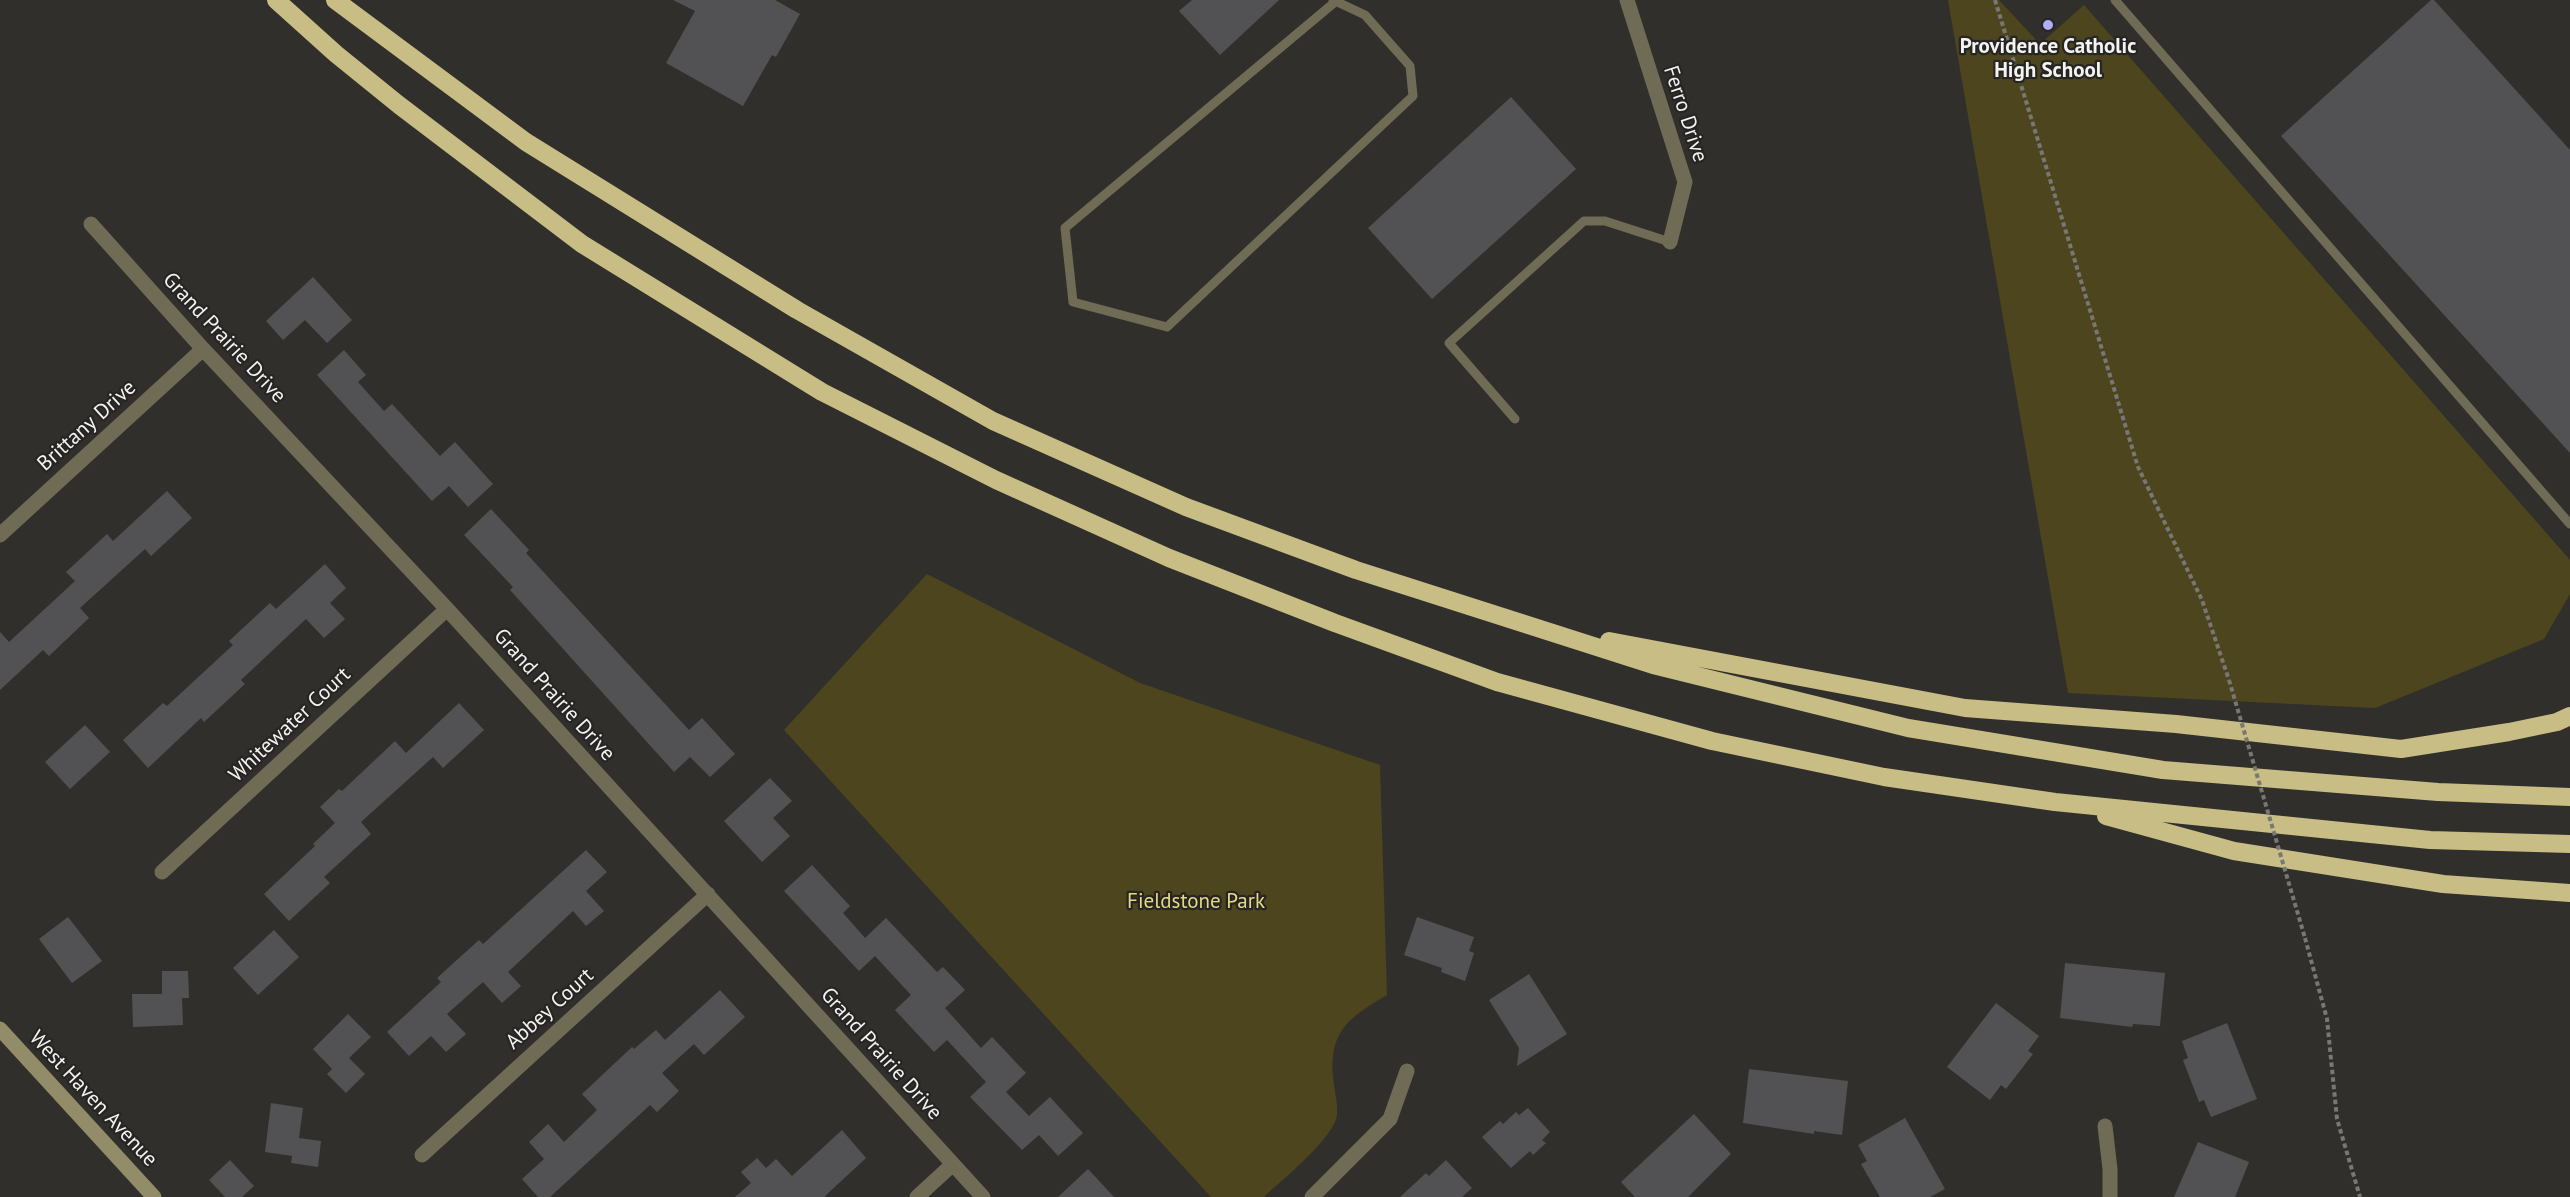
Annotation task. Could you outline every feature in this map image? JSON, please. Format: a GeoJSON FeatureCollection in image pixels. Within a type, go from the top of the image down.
{"type":"FeatureCollection","features":[{"type":"Feature","properties":{"kind":"highway"},"geometry":{"type":"LineString","coordinates":[[276,0],[336,54],[399,105],[582,244],[822,392],[1006,485],[1169,558],[1335,623],[1497,682],[1712,741],[1884,777],[2055,802],[2430,840],[2570,844]]}},
{"type":"Feature","properties":{"kind":"highway"},"geometry":{"type":"LineString","coordinates":[[334,0],[526,142],[797,310],[993,421],[1186,507],[1356,570],[1653,665],[1920,730],[2163,770],[2438,792],[2570,797]]}},
{"type":"Feature","properties":{"kind":"highway"},"geometry":{"type":"LineString","coordinates":[[1532,627],[1965,708],[2176,724],[2402,749],[2509,732],[2557,722],[2570,716]]}},
{"type":"Feature","properties":{"kind":"highway"},"geometry":{"type":"LineString","coordinates":[[2055,802],[2234,851],[2443,884],[2570,893]]}},
{"type":"Feature","properties":{"kind":"street","name":"Ferro Drive"},"geometry":{"type":"LineString","coordinates":[[1627,0],[1685,182],[1670,242]]}},
{"type":"Feature","properties":{"kind":"street","name":"Grand Prairie Drive"},"geometry":{"type":"LineString","coordinates":[[91,224],[203,349],[447,609],[983,1197]]}},
{"type":"Feature","properties":{"kind":"street","name":"Brittany Drive"},"geometry":{"type":"LineString","coordinates":[[0,535],[203,349]]}},
{"type":"Feature","properties":{"kind":"street","name":"Whitewater Court"},"geometry":{"type":"LineString","coordinates":[[162,872],[447,609]]}},
{"type":"Feature","properties":{"kind":"street","name":"Abbey Court"},"geometry":{"type":"LineString","coordinates":[[422,1155],[708,894]]}},
{"type":"Feature","properties":{"kind":"street","name":"West Haven Avenue"},"geometry":{"type":"LineString","coordinates":[[0,1029],[154,1197]]}},
{"type":"Feature","properties":{"kind":"street"},"geometry":{"type":"LineString","coordinates":[[1312,1197],[1390,1119],[1407,1071]]}},
{"type":"Feature","properties":{"kind":"street"},"geometry":{"type":"LineString","coordinates":[[2105,1126],[2110,1169],[2110,1197]]}},
{"type":"Feature","properties":{"kind":"street"},"geometry":{"type":"LineString","coordinates":[[917,1197],[953,1164]]}},
{"type":"Feature","properties":{"kind":"lane"},"geometry":{"type":"LineString","coordinates":[[2115,0],[2570,524]]}},
{"type":"Feature","properties":{"kind":"lane"},"geometry":{"type":"LineString","coordinates":[[1334,1],[1365,15],[1410,66],[1413,96],[1167,327],[1074,302],[1065,228],[1334,1]]}},
{"type":"Feature","properties":{"kind":"lane"},"geometry":{"type":"LineString","coordinates":[[1515,419],[1449,343],[1584,221],[1605,221],[1670,242]]}},
{"type":"Feature","properties":{"kind":"path"},"geometry":{"type":"LineString","coordinates":[[1995,0],[2138,467],[2202,600],[2229,680],[2327,1019],[2337,1119],[2360,1197]]}},
{"type":"Feature","properties":{"kind":"green space"},"geometry":{"type":"Polygon","coordinates":[[[1948,0],[1999,0],[2040,44],[2084,5],[2570,560],[2570,594],[2544,639],[2375,708],[2068,693],[1948,0]]]}},
{"type":"Feature","properties":{"kind":"green space","name":"Fieldstone Park"},"geometry":{"type":"Polygon","coordinates":[[[927,574],[1140,683],[1380,765],[1387,995],[1362,1010],[1339,1036],[1333,1061],[1337,1110],[1334,1124],[1317,1147],[1264,1197],[1211,1197],[784,730],[927,574]]]}},
{"type":"Feature","properties":{"kind":"building"},"geometry":{"type":"Polygon","coordinates":[[[673,0],[775,0],[800,14],[776,57],[772,55],[743,106],[666,63],[695,11],[673,0]]]}},
{"type":"Feature","properties":{"kind":"building"},"geometry":{"type":"Polygon","coordinates":[[[1192,0],[1279,0],[1220,55],[1179,11],[1192,0]]]}},
{"type":"Feature","properties":{"kind":"building"},"geometry":{"type":"Polygon","coordinates":[[[2431,0],[2434,0],[2570,150],[2570,453],[2281,136],[2431,0]]]}},
{"type":"Feature","properties":{"kind":"building"},"geometry":{"type":"Polygon","coordinates":[[[1511,97],[1576,169],[1432,299],[1368,228],[1511,97]]]}},
{"type":"Feature","properties":{"kind":"building"},"geometry":{"type":"Polygon","coordinates":[[[313,277],[352,320],[327,343],[305,320],[283,340],[266,321],[313,277]]]}},
{"type":"Feature","properties":{"kind":"building"},"geometry":{"type":"Polygon","coordinates":[[[344,350],[366,375],[358,382],[384,411],[392,404],[440,456],[455,442],[493,484],[468,507],[449,486],[432,501],[317,375],[344,350]]]}},
{"type":"Feature","properties":{"kind":"building"},"geometry":{"type":"Polygon","coordinates":[[[167,491],[192,518],[151,556],[145,549],[80,608],[89,618],[49,656],[43,650],[0,690],[0,632],[9,642],[75,581],[66,572],[107,534],[113,541],[167,491]]]}},
{"type":"Feature","properties":{"kind":"building"},"geometry":{"type":"Polygon","coordinates":[[[491,509],[529,550],[526,553],[689,730],[702,718],[735,754],[710,777],[690,757],[674,772],[510,590],[513,587],[464,535],[491,509]]]}},
{"type":"Feature","properties":{"kind":"building"},"geometry":{"type":"Polygon","coordinates":[[[325,564],[346,588],[330,603],[345,619],[324,638],[306,619],[241,680],[245,684],[204,722],[201,718],[148,768],[123,740],[163,703],[167,706],[233,645],[229,641],[270,603],[276,609],[325,564]]]}},
{"type":"Feature","properties":{"kind":"building"},"geometry":{"type":"Polygon","coordinates":[[[459,703],[484,730],[443,768],[433,757],[361,822],[371,834],[324,877],[330,883],[289,921],[264,894],[315,846],[313,844],[335,823],[320,807],[339,789],[342,791],[395,741],[406,753],[459,703]]]}},
{"type":"Feature","properties":{"kind":"building"},"geometry":{"type":"Polygon","coordinates":[[[85,725],[110,752],[70,789],[45,762],[85,725]]]}},
{"type":"Feature","properties":{"kind":"building"},"geometry":{"type":"Polygon","coordinates":[[[770,778],[792,801],[773,818],[790,836],[762,862],[724,821],[770,778]]]}},
{"type":"Feature","properties":{"kind":"building"},"geometry":{"type":"Polygon","coordinates":[[[586,850],[607,872],[586,891],[604,911],[586,926],[573,911],[508,972],[521,986],[502,1003],[483,982],[447,1014],[466,1034],[446,1052],[431,1036],[409,1056],[387,1032],[441,982],[437,978],[479,940],[483,944],[586,850]]]}},
{"type":"Feature","properties":{"kind":"building"},"geometry":{"type":"Polygon","coordinates":[[[812,865],[850,906],[843,913],[865,938],[886,918],[937,972],[943,967],[965,990],[945,1008],[981,1048],[992,1037],[1026,1073],[1006,1092],[1029,1116],[1050,1097],[1083,1133],[1058,1156],[1039,1135],[1022,1150],[970,1097],[986,1082],[947,1040],[934,1052],[895,1010],[911,995],[875,956],[859,971],[784,891],[812,865]]]}},
{"type":"Feature","properties":{"kind":"building"},"geometry":{"type":"Polygon","coordinates":[[[68,917],[102,961],[72,983],[39,939],[68,917]]]}},
{"type":"Feature","properties":{"kind":"building"},"geometry":{"type":"Polygon","coordinates":[[[1417,917],[1474,937],[1469,951],[1474,953],[1465,981],[1441,972],[1442,968],[1404,955],[1417,917]]]}},
{"type":"Feature","properties":{"kind":"building"},"geometry":{"type":"Polygon","coordinates":[[[274,930],[299,957],[258,995],[233,968],[274,930]]]}},
{"type":"Feature","properties":{"kind":"building"},"geometry":{"type":"Polygon","coordinates":[[[2065,963],[2165,973],[2160,1026],[2133,1024],[2132,1027],[2060,1018],[2065,963]]]}},
{"type":"Feature","properties":{"kind":"building"},"geometry":{"type":"Polygon","coordinates":[[[162,971],[188,971],[189,998],[182,998],[183,1025],[133,1027],[132,994],[162,994],[162,971]]]}},
{"type":"Feature","properties":{"kind":"building"},"geometry":{"type":"Polygon","coordinates":[[[1529,974],[1567,1034],[1517,1066],[1519,1048],[1489,1000],[1529,974]]]}},
{"type":"Feature","properties":{"kind":"building"},"geometry":{"type":"Polygon","coordinates":[[[720,990],[745,1017],[704,1055],[694,1044],[662,1073],[679,1091],[657,1112],[650,1105],[550,1197],[538,1197],[522,1179],[544,1159],[529,1142],[548,1124],[564,1142],[597,1110],[582,1094],[632,1047],[634,1049],[656,1030],[665,1040],[720,990]]]}},
{"type":"Feature","properties":{"kind":"building"},"geometry":{"type":"Polygon","coordinates":[[[1996,1003],[2039,1036],[2028,1051],[2033,1054],[2006,1089],[2001,1085],[1990,1100],[1947,1067],[1996,1003]]]}},
{"type":"Feature","properties":{"kind":"building"},"geometry":{"type":"Polygon","coordinates":[[[348,1014],[371,1037],[349,1058],[365,1074],[346,1093],[327,1074],[332,1069],[313,1049],[348,1014]]]}},
{"type":"Feature","properties":{"kind":"building"},"geometry":{"type":"Polygon","coordinates":[[[2227,1023],[2257,1099],[2211,1117],[2204,1100],[2199,1102],[2183,1060],[2188,1058],[2182,1041],[2227,1023]]]}},
{"type":"Feature","properties":{"kind":"building"},"geometry":{"type":"Polygon","coordinates":[[[1749,1069],[1848,1081],[1842,1135],[1814,1131],[1814,1134],[1743,1123],[1749,1069]]]}},
{"type":"Feature","properties":{"kind":"building"},"geometry":{"type":"Polygon","coordinates":[[[271,1103],[303,1108],[299,1138],[321,1141],[318,1167],[291,1163],[292,1156],[265,1152],[271,1103]]]}},
{"type":"Feature","properties":{"kind":"building"},"geometry":{"type":"Polygon","coordinates":[[[1528,1108],[1550,1132],[1542,1140],[1546,1143],[1533,1155],[1530,1151],[1511,1168],[1482,1137],[1500,1121],[1503,1124],[1516,1112],[1519,1115],[1528,1108]]]}},
{"type":"Feature","properties":{"kind":"building"},"geometry":{"type":"Polygon","coordinates":[[[1694,1114],[1731,1154],[1688,1197],[1635,1197],[1621,1182],[1694,1114]]]}},
{"type":"Feature","properties":{"kind":"building"},"geometry":{"type":"Polygon","coordinates":[[[1905,1118],[1945,1189],[1930,1197],[1880,1197],[1861,1164],[1867,1161],[1858,1145],[1905,1118]]]}},
{"type":"Feature","properties":{"kind":"building"},"geometry":{"type":"Polygon","coordinates":[[[842,1130],[866,1158],[824,1197],[735,1197],[751,1183],[741,1172],[757,1158],[766,1168],[776,1159],[792,1176],[842,1130]]]}},
{"type":"Feature","properties":{"kind":"building"},"geometry":{"type":"Polygon","coordinates":[[[2198,1142],[2249,1162],[2235,1197],[2174,1197],[2198,1142]]]}},
{"type":"Feature","properties":{"kind":"building"},"geometry":{"type":"Polygon","coordinates":[[[230,1160],[254,1186],[242,1197],[225,1197],[209,1180],[230,1160]]]}},
{"type":"Feature","properties":{"kind":"building"},"geometry":{"type":"Polygon","coordinates":[[[1446,1160],[1472,1188],[1462,1197],[1400,1197],[1426,1173],[1429,1176],[1446,1160]]]}},
{"type":"Feature","properties":{"kind":"building"},"geometry":{"type":"Polygon","coordinates":[[[1088,1169],[1114,1197],[1058,1197],[1088,1169]]]}},
{"type":"Feature","properties":{"kind":"place","name":"Providence Catholic High School"},"geometry":{"type":"Point","coordinates":[2048,25]}}]}
